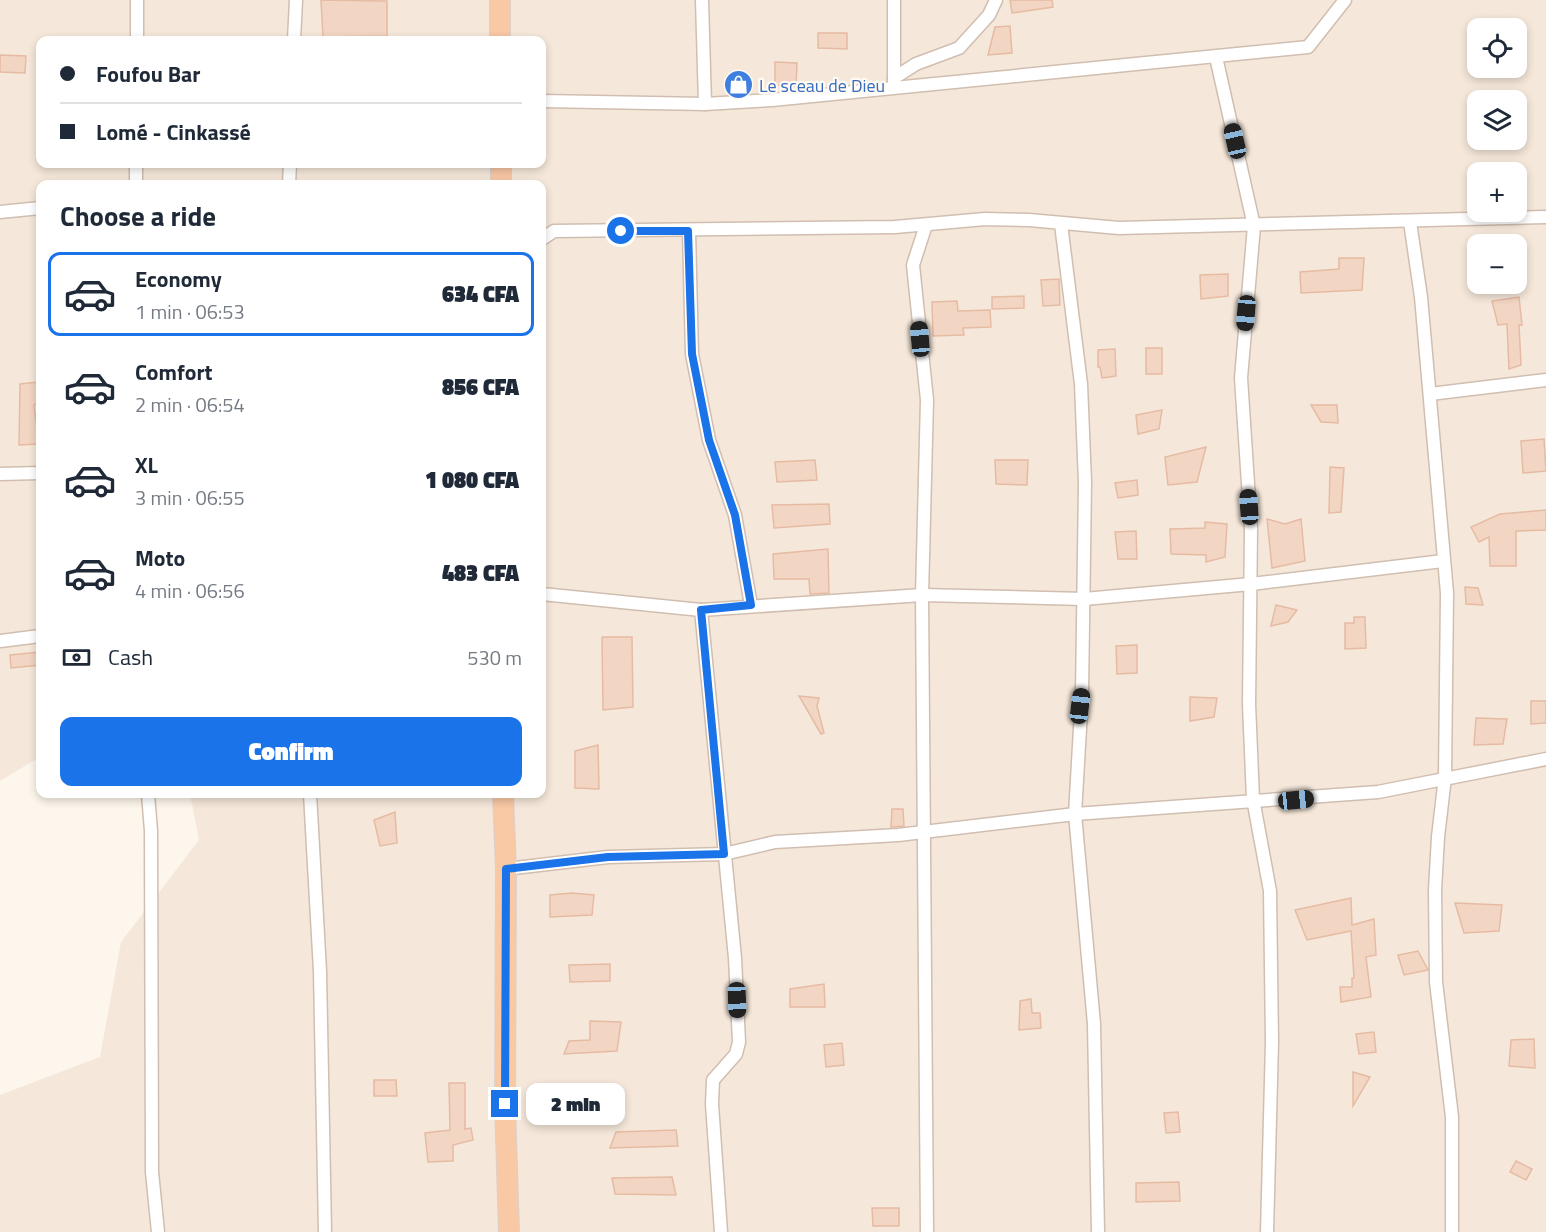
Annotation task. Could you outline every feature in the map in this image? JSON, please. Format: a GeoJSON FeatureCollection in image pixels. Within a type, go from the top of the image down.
{"type":"FeatureCollection","features":[{"type":"Feature","properties":{"kind":"highway"},"geometry":{"type":"LineString","coordinates":[[500,0],[500,36]]}},
{"type":"Feature","properties":{"kind":"highway"},"geometry":{"type":"LineString","coordinates":[[503,798],[506,869],[505,1104],[509,1232]]}},
{"type":"Feature","properties":{"kind":"street"},"geometry":{"type":"LineString","coordinates":[[136,36],[137,0]]}},
{"type":"Feature","properties":{"kind":"street"},"geometry":{"type":"LineString","coordinates":[[294,36],[296,0]]}},
{"type":"Feature","properties":{"kind":"street"},"geometry":{"type":"LineString","coordinates":[[702,0],[705,104]]}},
{"type":"Feature","properties":{"kind":"street"},"geometry":{"type":"LineString","coordinates":[[894,0],[894,83]]}},
{"type":"Feature","properties":{"kind":"street"},"geometry":{"type":"LineString","coordinates":[[894,83],[916,64],[958,48],[989,15],[996,0]]}},
{"type":"Feature","properties":{"kind":"street"},"geometry":{"type":"LineString","coordinates":[[546,101],[705,104],[772,100],[894,83],[1216,57],[1308,47],[1345,0]]}},
{"type":"Feature","properties":{"kind":"street"},"geometry":{"type":"LineString","coordinates":[[1216,57],[1254,226],[1241,378],[1251,529],[1249,704],[1253,799],[1270,891],[1272,1042],[1267,1232]]}},
{"type":"Feature","properties":{"kind":"street"},"geometry":{"type":"LineString","coordinates":[[0,212],[36,208]]}},
{"type":"Feature","properties":{"kind":"street"},"geometry":{"type":"LineString","coordinates":[[546,236],[554,231],[688,231],[926,225],[985,219],[1029,220],[1119,228],[1546,217]]}},
{"type":"Feature","properties":{"kind":"street"},"geometry":{"type":"LineString","coordinates":[[1410,222],[1421,297],[1447,593],[1445,777],[1437,858],[1436,982],[1452,1117],[1452,1232]]}},
{"type":"Feature","properties":{"kind":"street"},"geometry":{"type":"LineString","coordinates":[[1061,224],[1081,384],[1085,483],[1082,694],[1074,814],[1094,1024],[1098,1232]]}},
{"type":"Feature","properties":{"kind":"street"},"geometry":{"type":"LineString","coordinates":[[926,225],[913,265],[927,400],[922,595],[927,1232]]}},
{"type":"Feature","properties":{"kind":"street"},"geometry":{"type":"LineString","coordinates":[[688,231],[692,354],[709,440],[735,515],[751,605]]}},
{"type":"Feature","properties":{"kind":"street"},"geometry":{"type":"LineString","coordinates":[[1430,394],[1546,380]]}},
{"type":"Feature","properties":{"kind":"street"},"geometry":{"type":"LineString","coordinates":[[0,474],[36,473]]}},
{"type":"Feature","properties":{"kind":"street"},"geometry":{"type":"LineString","coordinates":[[546,594],[701,610],[922,595],[1084,599],[1251,584],[1443,561]]}},
{"type":"Feature","properties":{"kind":"street"},"geometry":{"type":"LineString","coordinates":[[701,610],[735,958],[739,1042],[736,1054],[713,1080],[712,1104],[721,1232]]}},
{"type":"Feature","properties":{"kind":"street"},"geometry":{"type":"LineString","coordinates":[[0,641],[36,636]]}},
{"type":"Feature","properties":{"kind":"street"},"geometry":{"type":"LineString","coordinates":[[506,869],[608,857],[724,854],[775,842],[898,835],[1074,814],[1253,799],[1296,800],[1377,792],[1546,759]]}},
{"type":"Feature","properties":{"kind":"street"},"geometry":{"type":"LineString","coordinates":[[148,798],[152,831],[152,1172],[158,1232]]}},
{"type":"Feature","properties":{"kind":"street"},"geometry":{"type":"LineString","coordinates":[[310,798],[320,971],[325,1232]]}},
{"type":"Feature","properties":{"kind":"shaded area"},"geometry":{"type":"Polygon","coordinates":[[[0,0],[1546,0],[1546,1232],[0,1232],[0,1095],[100,1057],[121,942],[199,840],[191,798],[546,798],[546,180],[36,180],[36,759],[0,781],[0,0]]]}},
{"type":"Feature","properties":{"kind":"building"},"geometry":{"type":"Polygon","coordinates":[[[321,0],[387,1],[387,36],[323,36],[321,0]]]}},
{"type":"Feature","properties":{"kind":"building"},"geometry":{"type":"Polygon","coordinates":[[[1010,0],[1052,0],[1053,7],[1012,13],[1010,0]]]}},
{"type":"Feature","properties":{"kind":"building"},"geometry":{"type":"Polygon","coordinates":[[[1010,26],[1012,53],[988,55],[995,27],[1010,26]]]}},
{"type":"Feature","properties":{"kind":"building"},"geometry":{"type":"Polygon","coordinates":[[[818,33],[847,33],[847,49],[818,48],[818,33]]]}},
{"type":"Feature","properties":{"kind":"building"},"geometry":{"type":"Polygon","coordinates":[[[0,55],[26,56],[25,73],[0,72],[0,55]]]}},
{"type":"Feature","properties":{"kind":"building"},"geometry":{"type":"Polygon","coordinates":[[[775,62],[797,63],[796,86],[775,85],[775,62]]]}},
{"type":"Feature","properties":{"kind":"building"},"geometry":{"type":"Polygon","coordinates":[[[1339,258],[1364,258],[1362,290],[1301,293],[1300,272],[1339,269],[1339,258]]]}},
{"type":"Feature","properties":{"kind":"building"},"geometry":{"type":"Polygon","coordinates":[[[1228,274],[1228,296],[1201,299],[1200,275],[1228,274]]]}},
{"type":"Feature","properties":{"kind":"building"},"geometry":{"type":"Polygon","coordinates":[[[1059,279],[1060,305],[1043,306],[1041,280],[1059,279]]]}},
{"type":"Feature","properties":{"kind":"building"},"geometry":{"type":"Polygon","coordinates":[[[1024,296],[1024,308],[992,309],[992,297],[1024,296]]]}},
{"type":"Feature","properties":{"kind":"building"},"geometry":{"type":"Polygon","coordinates":[[[1519,297],[1522,325],[1519,325],[1521,365],[1509,369],[1507,324],[1498,325],[1492,301],[1519,297]]]}},
{"type":"Feature","properties":{"kind":"building"},"geometry":{"type":"Polygon","coordinates":[[[957,301],[958,311],[990,310],[991,327],[963,328],[964,335],[933,336],[932,302],[957,301]]]}},
{"type":"Feature","properties":{"kind":"building"},"geometry":{"type":"Polygon","coordinates":[[[1146,348],[1162,348],[1162,374],[1146,374],[1146,348]]]}},
{"type":"Feature","properties":{"kind":"building"},"geometry":{"type":"Polygon","coordinates":[[[1115,349],[1116,376],[1102,378],[1100,367],[1098,367],[1098,350],[1115,349]]]}},
{"type":"Feature","properties":{"kind":"building"},"geometry":{"type":"Polygon","coordinates":[[[36,382],[36,404],[34,405],[36,444],[19,445],[20,384],[36,382]]]}},
{"type":"Feature","properties":{"kind":"building"},"geometry":{"type":"Polygon","coordinates":[[[1311,405],[1337,405],[1338,423],[1321,422],[1311,405]]]}},
{"type":"Feature","properties":{"kind":"building"},"geometry":{"type":"Polygon","coordinates":[[[1162,410],[1159,429],[1138,434],[1136,415],[1162,410]]]}},
{"type":"Feature","properties":{"kind":"building"},"geometry":{"type":"Polygon","coordinates":[[[1544,439],[1546,471],[1523,473],[1521,441],[1544,439]]]}},
{"type":"Feature","properties":{"kind":"building"},"geometry":{"type":"Polygon","coordinates":[[[1206,447],[1197,482],[1168,485],[1165,457],[1206,447]]]}},
{"type":"Feature","properties":{"kind":"building"},"geometry":{"type":"Polygon","coordinates":[[[815,460],[817,480],[777,482],[775,462],[815,460]]]}},
{"type":"Feature","properties":{"kind":"building"},"geometry":{"type":"Polygon","coordinates":[[[995,460],[1028,460],[1027,485],[996,484],[995,460]]]}},
{"type":"Feature","properties":{"kind":"building"},"geometry":{"type":"Polygon","coordinates":[[[1330,467],[1344,468],[1341,512],[1329,513],[1330,467]]]}},
{"type":"Feature","properties":{"kind":"building"},"geometry":{"type":"Polygon","coordinates":[[[1137,480],[1138,495],[1118,498],[1115,483],[1137,480]]]}},
{"type":"Feature","properties":{"kind":"building"},"geometry":{"type":"Polygon","coordinates":[[[829,504],[830,524],[774,528],[772,505],[829,504]]]}},
{"type":"Feature","properties":{"kind":"building"},"geometry":{"type":"Polygon","coordinates":[[[1546,510],[1546,530],[1516,531],[1516,566],[1490,566],[1489,537],[1479,542],[1471,527],[1500,514],[1546,510]]]}},
{"type":"Feature","properties":{"kind":"building"},"geometry":{"type":"Polygon","coordinates":[[[1267,519],[1285,524],[1301,519],[1305,561],[1272,568],[1267,519]]]}},
{"type":"Feature","properties":{"kind":"building"},"geometry":{"type":"Polygon","coordinates":[[[1205,522],[1227,524],[1225,557],[1206,562],[1206,555],[1171,554],[1170,529],[1205,528],[1205,522]]]}},
{"type":"Feature","properties":{"kind":"building"},"geometry":{"type":"Polygon","coordinates":[[[1136,531],[1137,559],[1118,559],[1115,532],[1136,531]]]}},
{"type":"Feature","properties":{"kind":"building"},"geometry":{"type":"Polygon","coordinates":[[[828,549],[829,593],[810,594],[809,579],[774,579],[773,554],[828,549]]]}},
{"type":"Feature","properties":{"kind":"building"},"geometry":{"type":"Polygon","coordinates":[[[1465,587],[1478,588],[1483,605],[1466,604],[1465,587]]]}},
{"type":"Feature","properties":{"kind":"building"},"geometry":{"type":"Polygon","coordinates":[[[1276,605],[1297,610],[1288,622],[1271,626],[1276,605]]]}},
{"type":"Feature","properties":{"kind":"building"},"geometry":{"type":"Polygon","coordinates":[[[1354,617],[1365,617],[1366,648],[1345,649],[1345,623],[1354,623],[1354,617]]]}},
{"type":"Feature","properties":{"kind":"building"},"geometry":{"type":"Polygon","coordinates":[[[602,637],[632,637],[633,707],[603,710],[602,637]]]}},
{"type":"Feature","properties":{"kind":"building"},"geometry":{"type":"Polygon","coordinates":[[[1137,645],[1137,673],[1117,674],[1116,646],[1137,645]]]}},
{"type":"Feature","properties":{"kind":"building"},"geometry":{"type":"Polygon","coordinates":[[[36,652],[36,665],[11,668],[10,655],[36,652]]]}},
{"type":"Feature","properties":{"kind":"building"},"geometry":{"type":"Polygon","coordinates":[[[799,696],[819,698],[817,706],[824,733],[821,734],[799,696]]]}},
{"type":"Feature","properties":{"kind":"building"},"geometry":{"type":"Polygon","coordinates":[[[1190,697],[1217,698],[1214,717],[1190,721],[1190,697]]]}},
{"type":"Feature","properties":{"kind":"building"},"geometry":{"type":"Polygon","coordinates":[[[1531,701],[1546,701],[1546,723],[1531,724],[1531,701]]]}},
{"type":"Feature","properties":{"kind":"building"},"geometry":{"type":"Polygon","coordinates":[[[1476,718],[1507,719],[1503,744],[1474,745],[1476,718]]]}},
{"type":"Feature","properties":{"kind":"building"},"geometry":{"type":"Polygon","coordinates":[[[598,745],[599,789],[575,788],[575,751],[598,745]]]}},
{"type":"Feature","properties":{"kind":"building"},"geometry":{"type":"Polygon","coordinates":[[[892,809],[903,809],[904,826],[891,827],[892,809]]]}},
{"type":"Feature","properties":{"kind":"building"},"geometry":{"type":"Polygon","coordinates":[[[395,812],[397,843],[380,846],[374,820],[395,812]]]}},
{"type":"Feature","properties":{"kind":"building"},"geometry":{"type":"Polygon","coordinates":[[[572,893],[594,895],[592,915],[550,917],[550,895],[572,893]]]}},
{"type":"Feature","properties":{"kind":"building"},"geometry":{"type":"Polygon","coordinates":[[[1351,898],[1352,925],[1374,919],[1376,955],[1366,957],[1371,997],[1341,1002],[1340,987],[1352,987],[1352,978],[1354,978],[1351,931],[1307,940],[1295,910],[1351,898]]]}},
{"type":"Feature","properties":{"kind":"building"},"geometry":{"type":"Polygon","coordinates":[[[1455,903],[1502,905],[1499,931],[1464,933],[1455,903]]]}},
{"type":"Feature","properties":{"kind":"building"},"geometry":{"type":"Polygon","coordinates":[[[1418,951],[1428,970],[1404,975],[1398,955],[1418,951]]]}},
{"type":"Feature","properties":{"kind":"building"},"geometry":{"type":"Polygon","coordinates":[[[610,964],[610,981],[570,982],[569,965],[610,964]]]}},
{"type":"Feature","properties":{"kind":"building"},"geometry":{"type":"Polygon","coordinates":[[[824,984],[825,1007],[790,1007],[790,989],[824,984]]]}},
{"type":"Feature","properties":{"kind":"building"},"geometry":{"type":"Polygon","coordinates":[[[1031,999],[1032,1013],[1040,1013],[1041,1028],[1019,1030],[1020,1001],[1031,999]]]}},
{"type":"Feature","properties":{"kind":"building"},"geometry":{"type":"Polygon","coordinates":[[[590,1021],[621,1022],[617,1051],[564,1054],[569,1041],[590,1040],[590,1021]]]}},
{"type":"Feature","properties":{"kind":"building"},"geometry":{"type":"Polygon","coordinates":[[[1374,1032],[1376,1052],[1359,1054],[1356,1034],[1374,1032]]]}},
{"type":"Feature","properties":{"kind":"building"},"geometry":{"type":"Polygon","coordinates":[[[1534,1039],[1535,1068],[1509,1066],[1511,1040],[1534,1039]]]}},
{"type":"Feature","properties":{"kind":"building"},"geometry":{"type":"Polygon","coordinates":[[[842,1043],[844,1065],[826,1067],[824,1045],[842,1043]]]}},
{"type":"Feature","properties":{"kind":"building"},"geometry":{"type":"Polygon","coordinates":[[[1353,1072],[1370,1077],[1353,1106],[1353,1072]]]}},
{"type":"Feature","properties":{"kind":"building"},"geometry":{"type":"Polygon","coordinates":[[[374,1080],[396,1080],[397,1096],[374,1096],[374,1080]]]}},
{"type":"Feature","properties":{"kind":"building"},"geometry":{"type":"Polygon","coordinates":[[[449,1083],[465,1083],[465,1129],[471,1128],[473,1140],[453,1145],[453,1161],[428,1162],[425,1133],[450,1130],[449,1083]]]}},
{"type":"Feature","properties":{"kind":"building"},"geometry":{"type":"Polygon","coordinates":[[[1178,1112],[1180,1132],[1166,1133],[1164,1113],[1178,1112]]]}},
{"type":"Feature","properties":{"kind":"building"},"geometry":{"type":"Polygon","coordinates":[[[676,1130],[678,1146],[610,1148],[616,1132],[676,1130]]]}},
{"type":"Feature","properties":{"kind":"building"},"geometry":{"type":"Polygon","coordinates":[[[1516,1161],[1532,1169],[1526,1180],[1510,1172],[1516,1161]]]}},
{"type":"Feature","properties":{"kind":"building"},"geometry":{"type":"Polygon","coordinates":[[[672,1177],[676,1195],[615,1194],[612,1178],[672,1177]]]}},
{"type":"Feature","properties":{"kind":"building"},"geometry":{"type":"Polygon","coordinates":[[[1179,1182],[1180,1201],[1136,1202],[1136,1183],[1179,1182]]]}},
{"type":"Feature","properties":{"kind":"building"},"geometry":{"type":"Polygon","coordinates":[[[872,1208],[899,1208],[899,1226],[873,1226],[872,1208]]]}},
{"type":"Feature","properties":{"kind":"place","name":"Le sceau de Dieu"},"geometry":{"type":"Point","coordinates":[738,85]}},
{"type":"Feature","properties":{"kind":"route"},"geometry":{"type":"LineString","coordinates":[[505,1104],[506,869],[608,857],[724,854],[701,610],[751,605],[747,579],[735,515],[709,440],[692,354],[688,231],[621,231]]}}]}
